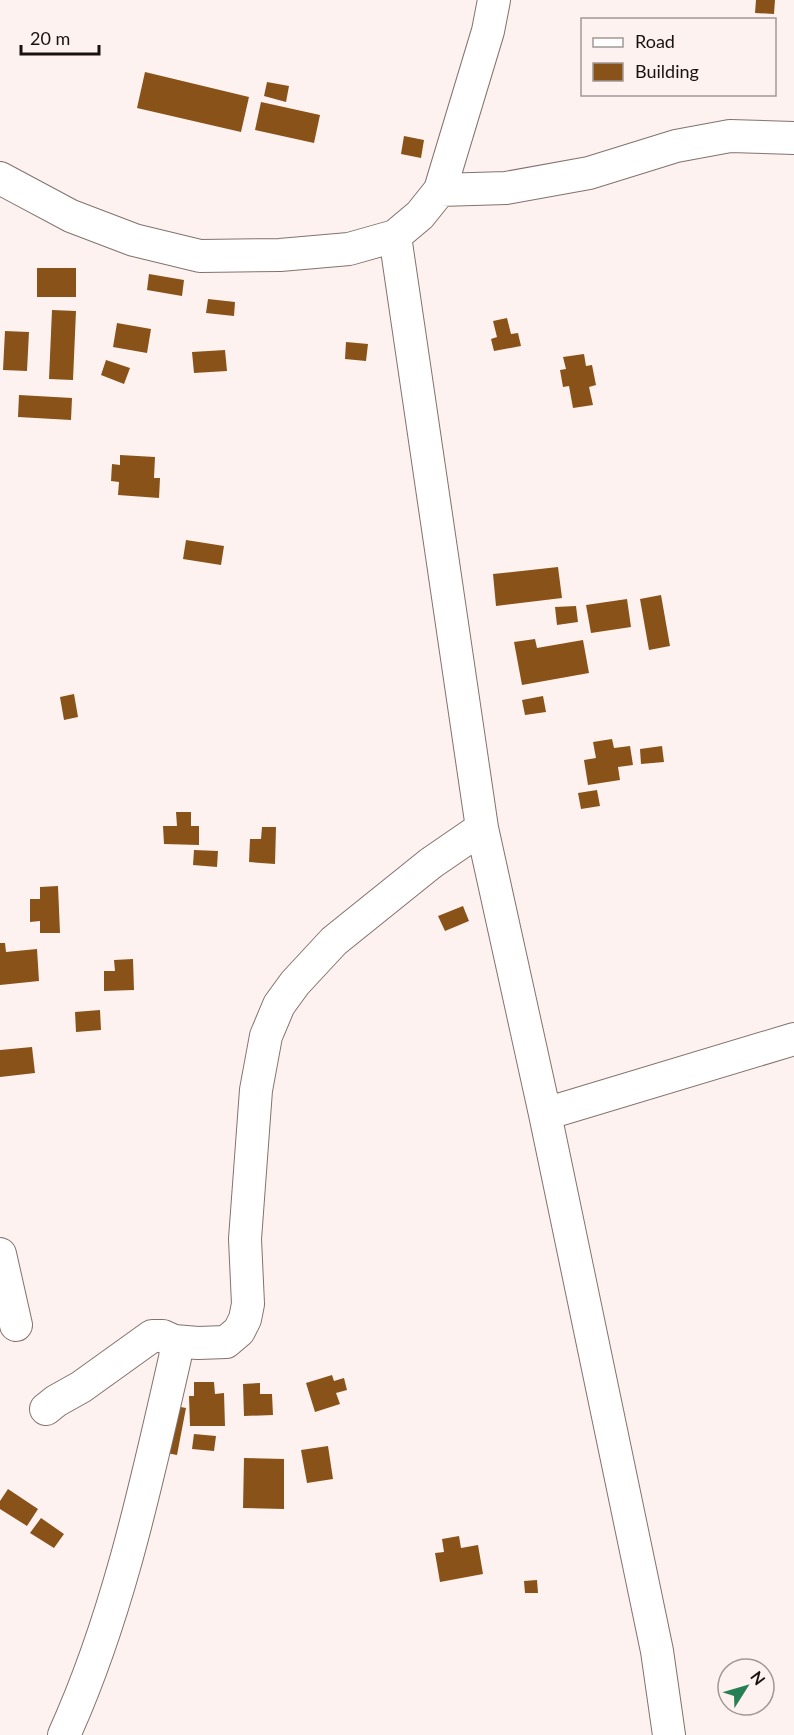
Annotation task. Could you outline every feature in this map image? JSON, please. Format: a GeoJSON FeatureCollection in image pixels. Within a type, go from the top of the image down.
{"type":"FeatureCollection","features":[{"type":"Feature","properties":{"kind":"street"},"geometry":{"type":"LineString","coordinates":[[0,178],[71,216],[134,240],[200,256],[280,255],[349,249],[394,236],[420,215],[440,190],[488,31],[494,0]]}},
{"type":"Feature","properties":{"kind":"street"},"geometry":{"type":"LineString","coordinates":[[440,190],[506,188],[589,173],[676,146],[730,136],[794,138]]}},
{"type":"Feature","properties":{"kind":"street"},"geometry":{"type":"LineString","coordinates":[[394,236],[482,828],[545,1114],[657,1651],[669,1735]]}},
{"type":"Feature","properties":{"kind":"street"},"geometry":{"type":"LineString","coordinates":[[46,1409],[152,1336],[198,1343],[226,1342],[239,1331],[245,1319],[248,1304],[245,1239],[256,1090],[266,1036],[279,1005],[295,983],[334,941],[431,863],[482,828]]}},
{"type":"Feature","properties":{"kind":"street"},"geometry":{"type":"LineString","coordinates":[[545,1114],[794,1039]]}},
{"type":"Feature","properties":{"kind":"street"},"geometry":{"type":"LineString","coordinates":[[0,1254],[16,1325]]}},
{"type":"Feature","properties":{"kind":"street"},"geometry":{"type":"LineString","coordinates":[[64,1735],[101,1644],[147,1482],[176,1349],[174,1341]]}},
{"type":"Feature","properties":{"kind":"building"},"geometry":{"type":"Polygon","coordinates":[[[756,0],[775,0],[774,14],[755,13],[756,0]]]}},
{"type":"Feature","properties":{"kind":"building"},"geometry":{"type":"Polygon","coordinates":[[[145,72],[249,97],[241,132],[137,108],[145,72]]]}},
{"type":"Feature","properties":{"kind":"building"},"geometry":{"type":"Polygon","coordinates":[[[267,82],[289,86],[286,102],[264,96],[267,82]]]}},
{"type":"Feature","properties":{"kind":"building"},"geometry":{"type":"Polygon","coordinates":[[[261,102],[320,115],[314,143],[255,130],[261,102]]]}},
{"type":"Feature","properties":{"kind":"building"},"geometry":{"type":"Polygon","coordinates":[[[404,136],[424,140],[421,158],[401,154],[404,136]]]}},
{"type":"Feature","properties":{"kind":"building"},"geometry":{"type":"Polygon","coordinates":[[[37,268],[76,268],[76,297],[37,297],[37,268]]]}},
{"type":"Feature","properties":{"kind":"building"},"geometry":{"type":"Polygon","coordinates":[[[149,274],[184,280],[182,296],[147,290],[149,274]]]}},
{"type":"Feature","properties":{"kind":"building"},"geometry":{"type":"Polygon","coordinates":[[[208,299],[235,302],[234,316],[206,313],[208,299]]]}},
{"type":"Feature","properties":{"kind":"building"},"geometry":{"type":"Polygon","coordinates":[[[52,310],[76,311],[73,380],[49,379],[52,310]]]}},
{"type":"Feature","properties":{"kind":"building"},"geometry":{"type":"Polygon","coordinates":[[[507,318],[511,334],[518,333],[521,346],[494,351],[491,339],[497,337],[493,321],[507,318]]]}},
{"type":"Feature","properties":{"kind":"building"},"geometry":{"type":"Polygon","coordinates":[[[117,323],[151,329],[147,353],[113,347],[117,323]]]}},
{"type":"Feature","properties":{"kind":"building"},"geometry":{"type":"Polygon","coordinates":[[[5,331],[29,332],[27,371],[3,370],[5,331]]]}},
{"type":"Feature","properties":{"kind":"building"},"geometry":{"type":"Polygon","coordinates":[[[346,342],[368,344],[366,361],[345,359],[346,342]]]}},
{"type":"Feature","properties":{"kind":"building"},"geometry":{"type":"Polygon","coordinates":[[[225,350],[227,371],[194,373],[192,352],[225,350]]]}},
{"type":"Feature","properties":{"kind":"building"},"geometry":{"type":"Polygon","coordinates":[[[584,354],[586,366],[592,365],[596,385],[589,387],[593,405],[573,408],[569,386],[563,387],[560,370],[566,369],[563,357],[584,354]]]}},
{"type":"Feature","properties":{"kind":"building"},"geometry":{"type":"Polygon","coordinates":[[[106,360],[130,368],[124,384],[101,375],[106,360]]]}},
{"type":"Feature","properties":{"kind":"building"},"geometry":{"type":"Polygon","coordinates":[[[19,395],[72,398],[71,420],[18,417],[19,395]]]}},
{"type":"Feature","properties":{"kind":"building"},"geometry":{"type":"Polygon","coordinates":[[[120,455],[155,457],[154,478],[160,478],[159,498],[118,495],[119,482],[111,481],[112,464],[120,465],[120,455]]]}},
{"type":"Feature","properties":{"kind":"building"},"geometry":{"type":"Polygon","coordinates":[[[186,540],[224,546],[221,565],[183,559],[186,540]]]}},
{"type":"Feature","properties":{"kind":"building"},"geometry":{"type":"Polygon","coordinates":[[[558,567],[562,598],[496,606],[493,574],[558,567]]]}},
{"type":"Feature","properties":{"kind":"building"},"geometry":{"type":"Polygon","coordinates":[[[661,595],[670,646],[649,650],[640,599],[661,595]]]}},
{"type":"Feature","properties":{"kind":"building"},"geometry":{"type":"Polygon","coordinates":[[[627,599],[631,627],[591,633],[586,605],[627,599]]]}},
{"type":"Feature","properties":{"kind":"building"},"geometry":{"type":"Polygon","coordinates":[[[576,606],[578,622],[557,625],[555,607],[576,606]]]}},
{"type":"Feature","properties":{"kind":"building"},"geometry":{"type":"Polygon","coordinates":[[[535,639],[537,648],[583,640],[589,673],[522,685],[514,642],[535,639]]]}},
{"type":"Feature","properties":{"kind":"building"},"geometry":{"type":"Polygon","coordinates":[[[74,694],[78,717],[64,720],[60,697],[74,694]]]}},
{"type":"Feature","properties":{"kind":"building"},"geometry":{"type":"Polygon","coordinates":[[[543,696],[546,712],[525,715],[522,700],[543,696]]]}},
{"type":"Feature","properties":{"kind":"building"},"geometry":{"type":"Polygon","coordinates":[[[612,739],[614,748],[630,746],[633,765],[618,767],[620,780],[588,785],[584,760],[596,758],[593,742],[612,739]]]}},
{"type":"Feature","properties":{"kind":"building"},"geometry":{"type":"Polygon","coordinates":[[[662,746],[664,762],[641,764],[640,749],[662,746]]]}},
{"type":"Feature","properties":{"kind":"building"},"geometry":{"type":"Polygon","coordinates":[[[597,790],[600,806],[581,809],[578,793],[597,790]]]}},
{"type":"Feature","properties":{"kind":"building"},"geometry":{"type":"Polygon","coordinates":[[[176,812],[191,812],[191,826],[199,826],[199,845],[164,844],[163,826],[177,826],[176,812]]]}},
{"type":"Feature","properties":{"kind":"building"},"geometry":{"type":"Polygon","coordinates":[[[262,827],[276,827],[275,864],[249,862],[250,839],[261,839],[262,827]]]}},
{"type":"Feature","properties":{"kind":"building"},"geometry":{"type":"Polygon","coordinates":[[[194,850],[218,851],[217,867],[193,865],[194,850]]]}},
{"type":"Feature","properties":{"kind":"building"},"geometry":{"type":"Polygon","coordinates":[[[58,886],[60,933],[40,933],[40,921],[30,922],[30,899],[40,899],[40,887],[58,886]]]}},
{"type":"Feature","properties":{"kind":"building"},"geometry":{"type":"Polygon","coordinates":[[[463,906],[469,921],[445,931],[438,916],[463,906]]]}},
{"type":"Feature","properties":{"kind":"building"},"geometry":{"type":"Polygon","coordinates":[[[0,943],[5,943],[6,952],[37,949],[39,981],[0,985],[0,943]]]}},
{"type":"Feature","properties":{"kind":"building"},"geometry":{"type":"Polygon","coordinates":[[[133,959],[134,990],[104,991],[104,971],[115,971],[114,960],[133,959]]]}},
{"type":"Feature","properties":{"kind":"building"},"geometry":{"type":"Polygon","coordinates":[[[100,1010],[101,1030],[76,1032],[75,1012],[100,1010]]]}},
{"type":"Feature","properties":{"kind":"building"},"geometry":{"type":"Polygon","coordinates":[[[32,1047],[35,1073],[0,1077],[0,1050],[32,1047]]]}},
{"type":"Feature","properties":{"kind":"building"},"geometry":{"type":"Polygon","coordinates":[[[332,1375],[334,1381],[344,1378],[347,1390],[336,1393],[340,1404],[315,1412],[306,1383],[332,1375]]]}},
{"type":"Feature","properties":{"kind":"building"},"geometry":{"type":"Polygon","coordinates":[[[194,1382],[214,1382],[215,1394],[224,1393],[225,1426],[190,1426],[189,1396],[194,1396],[194,1382]]]}},
{"type":"Feature","properties":{"kind":"building"},"geometry":{"type":"Polygon","coordinates":[[[260,1383],[260,1394],[272,1394],[273,1415],[244,1416],[243,1384],[260,1383]]]}},
{"type":"Feature","properties":{"kind":"building"},"geometry":{"type":"Polygon","coordinates":[[[170,1405],[186,1408],[177,1455],[161,1452],[170,1405]]]}},
{"type":"Feature","properties":{"kind":"building"},"geometry":{"type":"Polygon","coordinates":[[[194,1434],[216,1436],[214,1451],[192,1449],[194,1434]]]}},
{"type":"Feature","properties":{"kind":"building"},"geometry":{"type":"Polygon","coordinates":[[[328,1446],[333,1479],[307,1483],[301,1450],[328,1446]]]}},
{"type":"Feature","properties":{"kind":"building"},"geometry":{"type":"Polygon","coordinates":[[[244,1458],[284,1459],[284,1509],[243,1508],[244,1458]]]}},
{"type":"Feature","properties":{"kind":"building"},"geometry":{"type":"Polygon","coordinates":[[[8,1489],[38,1509],[27,1526],[0,1509],[0,1501],[8,1489]]]}},
{"type":"Feature","properties":{"kind":"building"},"geometry":{"type":"Polygon","coordinates":[[[41,1518],[64,1534],[54,1548],[30,1533],[41,1518]]]}},
{"type":"Feature","properties":{"kind":"building"},"geometry":{"type":"Polygon","coordinates":[[[459,1536],[461,1548],[478,1545],[483,1574],[440,1582],[435,1553],[444,1552],[442,1539],[459,1536]]]}},
{"type":"Feature","properties":{"kind":"building"},"geometry":{"type":"Polygon","coordinates":[[[537,1580],[538,1593],[525,1593],[524,1581],[537,1580]]]}}]}
